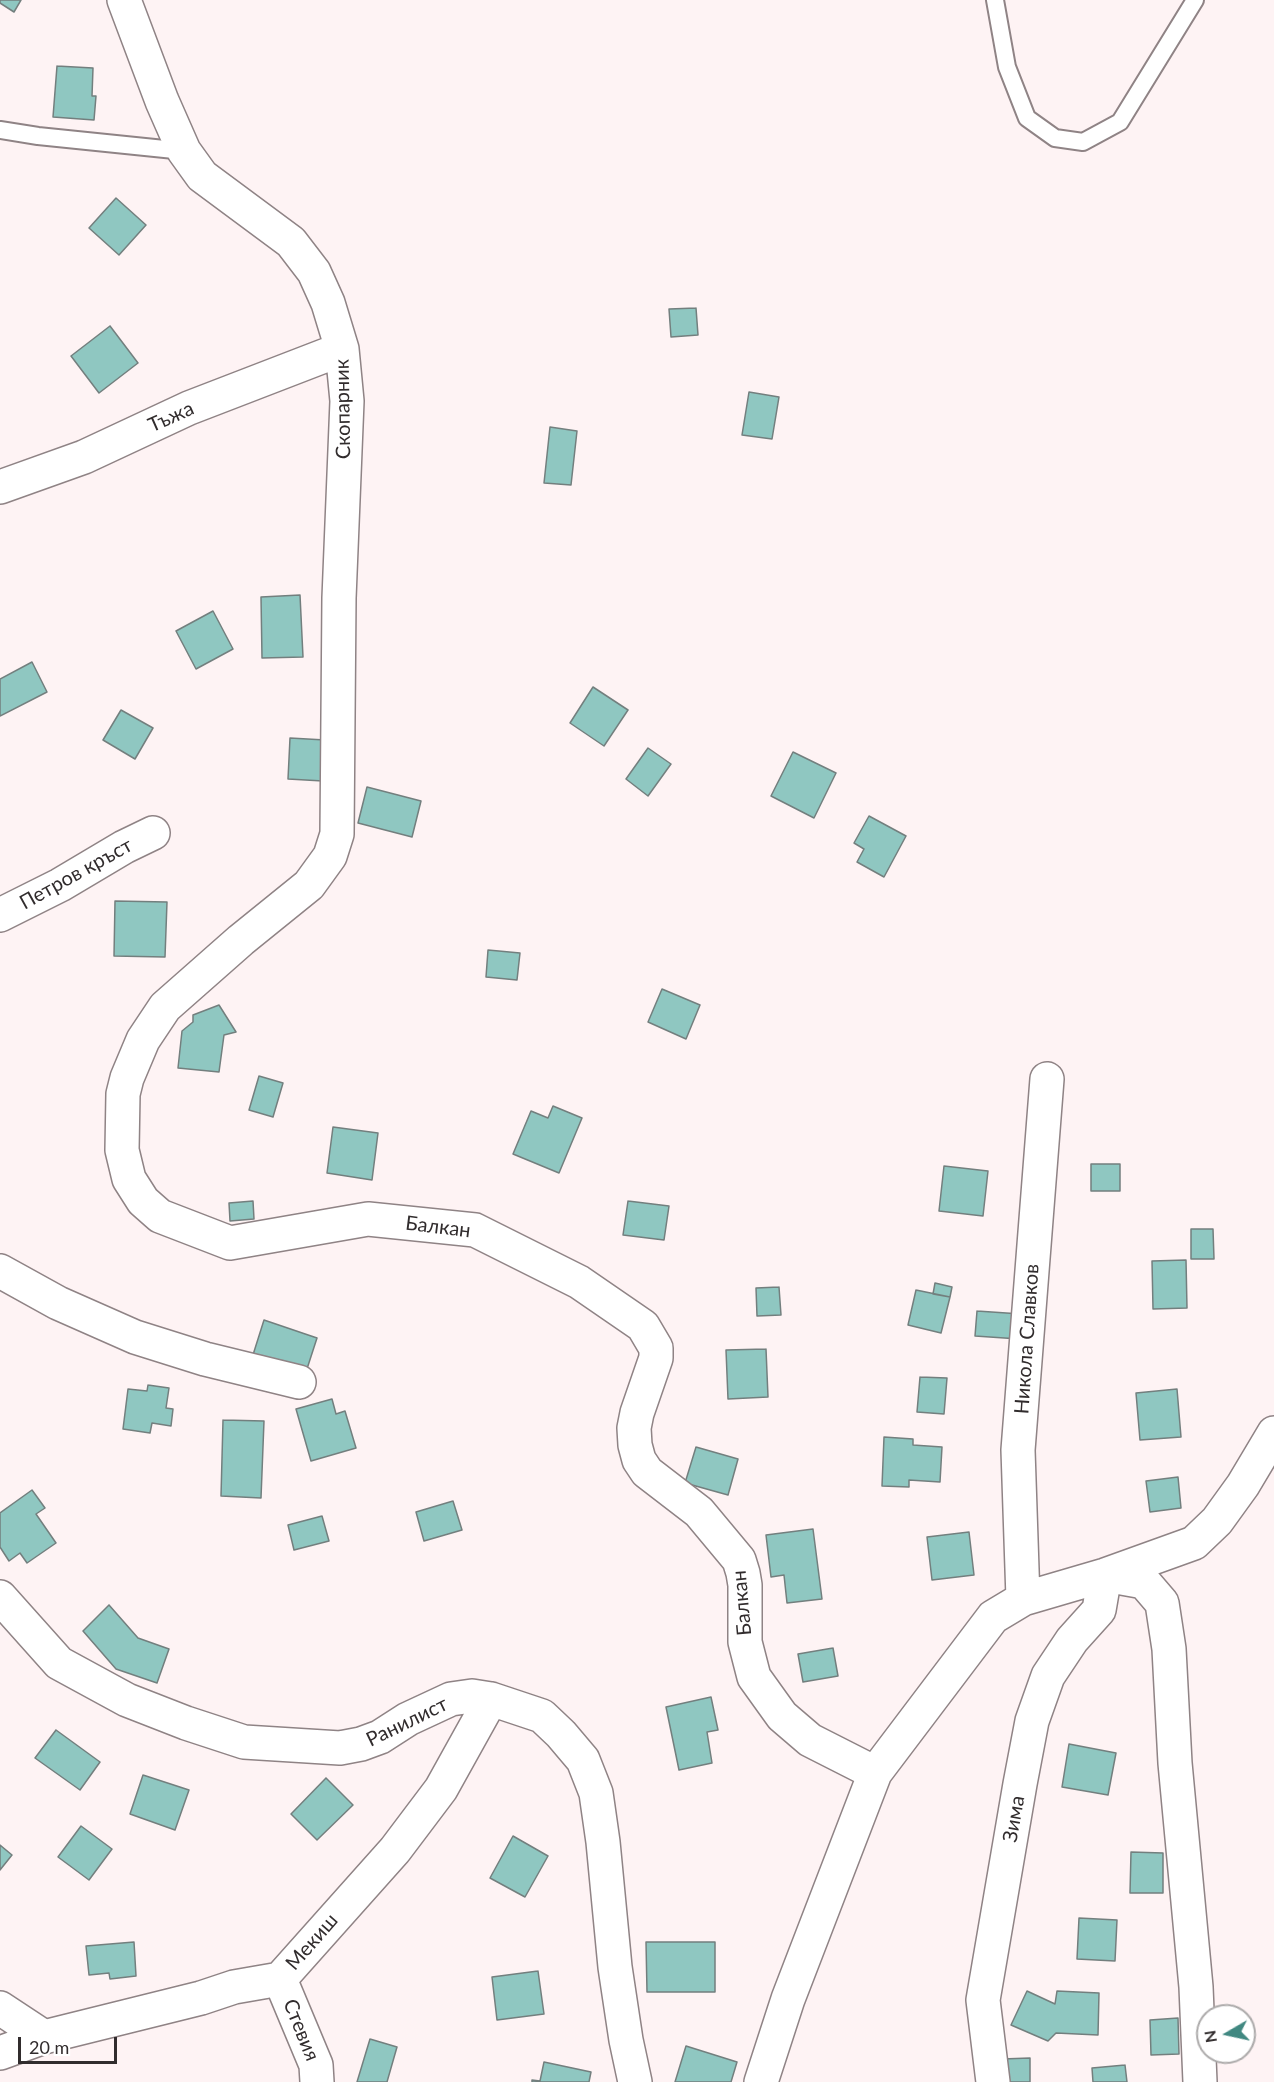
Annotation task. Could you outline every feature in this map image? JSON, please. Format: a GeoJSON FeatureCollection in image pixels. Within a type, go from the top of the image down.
{"type":"FeatureCollection","features":[{"type":"Feature","properties":{"kind":"street","name":"Скопарник"},"geometry":{"type":"LineString","coordinates":[[124,0],[162,101],[184,151],[202,176],[291,242],[314,272],[328,303],[342,349],[347,401],[339,598],[337,834],[330,856],[317,875]]}},
{"type":"Feature","properties":{"kind":"street","name":"Тъжа"},"geometry":{"type":"LineString","coordinates":[[0,487],[84,457],[189,408],[342,349]]}},
{"type":"Feature","properties":{"kind":"street","name":"Петров кръст"},"geometry":{"type":"LineString","coordinates":[[0,915],[60,885],[124,847],[153,833]]}},
{"type":"Feature","properties":{"kind":"street","name":"Балкан"},"geometry":{"type":"LineString","coordinates":[[317,875],[309,885],[241,940],[165,1007],[142,1040],[123,1094],[122,1150],[129,1179],[143,1201],[160,1216],[230,1243],[368,1220],[474,1230],[579,1282],[643,1326],[656,1348],[656,1358],[636,1420],[635,1444],[639,1460],[647,1472],[699,1512],[739,1560],[745,1585],[745,1642],[754,1677],[782,1716],[810,1740],[875,1773]]}},
{"type":"Feature","properties":{"kind":"street","name":"Никола Славков"},"geometry":{"type":"LineString","coordinates":[[1023,1599],[1018,1450],[1047,1079]]}},
{"type":"Feature","properties":{"kind":"street"},"geometry":{"type":"LineString","coordinates":[[0,1271],[58,1302],[135,1337],[206,1359],[299,1382]]}},
{"type":"Feature","properties":{"kind":"street"},"geometry":{"type":"LineString","coordinates":[[761,2082],[788,1999],[875,1773],[993,1617],[1023,1599],[1105,1575],[1194,1543],[1216,1521],[1243,1485],[1274,1433]]}},
{"type":"Feature","properties":{"kind":"street"},"geometry":{"type":"LineString","coordinates":[[1105,1575],[1144,1582],[1162,1603],[1169,1649],[1175,1763],[1196,1987],[1200,2082]]}},
{"type":"Feature","properties":{"kind":"street","name":"Зима"},"geometry":{"type":"LineString","coordinates":[[993,2082],[983,2000],[1032,1721],[1048,1676],[1072,1640],[1099,1610],[1105,1575]]}},
{"type":"Feature","properties":{"kind":"street","name":"Ранилист"},"geometry":{"type":"LineString","coordinates":[[0,1597],[58,1663],[127,1700],[244,1742],[340,1748],[361,1744],[380,1737],[408,1719],[451,1699],[472,1696],[491,1699],[542,1716],[583,1760],[596,1793],[615,1967],[635,2082]]}},
{"type":"Feature","properties":{"kind":"street","name":"Мекиш"},"geometry":{"type":"LineString","coordinates":[[0,2053],[44,2037],[201,1998],[234,1987],[280,1979],[347,1901],[395,1850],[441,1789],[491,1699]]}},
{"type":"Feature","properties":{"kind":"street","name":"Стевия"},"geometry":{"type":"LineString","coordinates":[[280,1979],[316,2065],[318,2082]]}},
{"type":"Feature","properties":{"kind":"street"},"geometry":{"type":"LineString","coordinates":[[0,2008],[44,2037]]}},
{"type":"Feature","properties":{"kind":"lane"},"geometry":{"type":"LineString","coordinates":[[995,0],[1007,67],[1027,118],[1055,138],[1083,142],[1120,122],[1195,0]]}},
{"type":"Feature","properties":{"kind":"lane"},"geometry":{"type":"LineString","coordinates":[[0,130],[184,151]]}},
{"type":"Feature","properties":{"kind":"building"},"geometry":{"type":"Polygon","coordinates":[[[0,0],[21,0],[14,12],[0,3],[0,0]]]}},
{"type":"Feature","properties":{"kind":"building"},"geometry":{"type":"Polygon","coordinates":[[[57,66],[93,68],[92,96],[96,96],[94,120],[53,117],[57,66]]]}},
{"type":"Feature","properties":{"kind":"building"},"geometry":{"type":"Polygon","coordinates":[[[116,198],[146,225],[119,255],[89,228],[116,198]]]}},
{"type":"Feature","properties":{"kind":"building"},"geometry":{"type":"Polygon","coordinates":[[[696,308],[698,335],[671,337],[669,309],[696,308]]]}},
{"type":"Feature","properties":{"kind":"building"},"geometry":{"type":"Polygon","coordinates":[[[110,326],[138,363],[99,393],[71,356],[110,326]]]}},
{"type":"Feature","properties":{"kind":"building"},"geometry":{"type":"Polygon","coordinates":[[[749,392],[779,397],[772,439],[742,435],[749,392]]]}},
{"type":"Feature","properties":{"kind":"building"},"geometry":{"type":"Polygon","coordinates":[[[550,427],[577,431],[571,485],[544,483],[550,427]]]}},
{"type":"Feature","properties":{"kind":"building"},"geometry":{"type":"Polygon","coordinates":[[[300,595],[303,657],[262,658],[261,597],[300,595]]]}},
{"type":"Feature","properties":{"kind":"building"},"geometry":{"type":"Polygon","coordinates":[[[213,611],[233,649],[196,669],[176,631],[213,611]]]}},
{"type":"Feature","properties":{"kind":"building"},"geometry":{"type":"Polygon","coordinates":[[[32,662],[47,692],[0,716],[0,679],[32,662]]]}},
{"type":"Feature","properties":{"kind":"building"},"geometry":{"type":"Polygon","coordinates":[[[593,687],[628,710],[604,746],[570,723],[593,687]]]}},
{"type":"Feature","properties":{"kind":"building"},"geometry":{"type":"Polygon","coordinates":[[[121,710],[153,728],[135,759],[103,740],[121,710]]]}},
{"type":"Feature","properties":{"kind":"building"},"geometry":{"type":"Polygon","coordinates":[[[290,738],[325,740],[323,781],[288,779],[290,738]]]}},
{"type":"Feature","properties":{"kind":"building"},"geometry":{"type":"Polygon","coordinates":[[[648,748],[671,764],[648,796],[626,779],[648,748]]]}},
{"type":"Feature","properties":{"kind":"building"},"geometry":{"type":"Polygon","coordinates":[[[793,752],[836,773],[814,818],[771,796],[793,752]]]}},
{"type":"Feature","properties":{"kind":"building"},"geometry":{"type":"Polygon","coordinates":[[[367,787],[421,801],[412,837],[358,823],[367,787]]]}},
{"type":"Feature","properties":{"kind":"building"},"geometry":{"type":"Polygon","coordinates":[[[869,816],[906,836],[884,877],[857,862],[864,849],[854,843],[869,816]]]}},
{"type":"Feature","properties":{"kind":"building"},"geometry":{"type":"Polygon","coordinates":[[[115,901],[167,902],[165,957],[114,956],[115,901]]]}},
{"type":"Feature","properties":{"kind":"building"},"geometry":{"type":"Polygon","coordinates":[[[488,950],[520,953],[517,980],[486,977],[488,950]]]}},
{"type":"Feature","properties":{"kind":"building"},"geometry":{"type":"Polygon","coordinates":[[[662,989],[700,1005],[686,1039],[648,1022],[662,989]]]}},
{"type":"Feature","properties":{"kind":"building"},"geometry":{"type":"Polygon","coordinates":[[[219,1005],[236,1032],[224,1035],[219,1072],[178,1068],[182,1031],[193,1022],[193,1015],[219,1005]]]}},
{"type":"Feature","properties":{"kind":"building"},"geometry":{"type":"Polygon","coordinates":[[[259,1076],[283,1083],[273,1117],[249,1110],[259,1076]]]}},
{"type":"Feature","properties":{"kind":"building"},"geometry":{"type":"Polygon","coordinates":[[[553,1106],[582,1118],[559,1173],[513,1154],[531,1111],[548,1118],[553,1106]]]}},
{"type":"Feature","properties":{"kind":"building"},"geometry":{"type":"Polygon","coordinates":[[[333,1127],[378,1133],[372,1180],[327,1173],[333,1127]]]}},
{"type":"Feature","properties":{"kind":"building"},"geometry":{"type":"Polygon","coordinates":[[[1091,1164],[1120,1164],[1120,1191],[1091,1191],[1091,1164]]]}},
{"type":"Feature","properties":{"kind":"building"},"geometry":{"type":"Polygon","coordinates":[[[944,1166],[988,1171],[983,1216],[939,1211],[944,1166]]]}},
{"type":"Feature","properties":{"kind":"building"},"geometry":{"type":"Polygon","coordinates":[[[253,1201],[254,1219],[230,1221],[229,1203],[253,1201]]]}},
{"type":"Feature","properties":{"kind":"building"},"geometry":{"type":"Polygon","coordinates":[[[628,1201],[669,1206],[664,1240],[623,1235],[628,1201]]]}},
{"type":"Feature","properties":{"kind":"building"},"geometry":{"type":"Polygon","coordinates":[[[1191,1229],[1213,1229],[1214,1259],[1191,1259],[1191,1229]]]}},
{"type":"Feature","properties":{"kind":"building"},"geometry":{"type":"Polygon","coordinates":[[[1186,1260],[1187,1308],[1153,1309],[1152,1261],[1186,1260]]]}},
{"type":"Feature","properties":{"kind":"building"},"geometry":{"type":"Polygon","coordinates":[[[935,1283],[952,1287],[950,1297],[933,1294],[935,1283]]]}},
{"type":"Feature","properties":{"kind":"building"},"geometry":{"type":"Polygon","coordinates":[[[779,1287],[781,1315],[757,1316],[756,1288],[779,1287]]]}},
{"type":"Feature","properties":{"kind":"building"},"geometry":{"type":"Polygon","coordinates":[[[916,1290],[950,1297],[941,1333],[908,1325],[916,1290]]]}},
{"type":"Feature","properties":{"kind":"building"},"geometry":{"type":"Polygon","coordinates":[[[977,1311],[1021,1314],[1019,1339],[975,1336],[977,1311]]]}},
{"type":"Feature","properties":{"kind":"building"},"geometry":{"type":"Polygon","coordinates":[[[264,1320],[317,1338],[305,1375],[252,1358],[264,1320]]]}},
{"type":"Feature","properties":{"kind":"building"},"geometry":{"type":"Polygon","coordinates":[[[766,1349],[768,1397],[728,1399],[726,1350],[766,1349]]]}},
{"type":"Feature","properties":{"kind":"building"},"geometry":{"type":"Polygon","coordinates":[[[920,1377],[947,1378],[944,1414],[917,1412],[920,1377]]]}},
{"type":"Feature","properties":{"kind":"building"},"geometry":{"type":"Polygon","coordinates":[[[148,1385],[169,1388],[166,1408],[173,1409],[171,1426],[152,1423],[150,1433],[123,1429],[128,1389],[147,1391],[148,1385]]]}},
{"type":"Feature","properties":{"kind":"building"},"geometry":{"type":"Polygon","coordinates":[[[1177,1389],[1181,1437],[1140,1440],[1136,1393],[1177,1389]]]}},
{"type":"Feature","properties":{"kind":"building"},"geometry":{"type":"Polygon","coordinates":[[[332,1399],[336,1414],[345,1411],[356,1448],[311,1461],[296,1409],[332,1399]]]}},
{"type":"Feature","properties":{"kind":"building"},"geometry":{"type":"Polygon","coordinates":[[[223,1420],[264,1421],[261,1498],[221,1496],[223,1420]]]}},
{"type":"Feature","properties":{"kind":"building"},"geometry":{"type":"Polygon","coordinates":[[[884,1437],[913,1439],[913,1445],[942,1447],[940,1482],[909,1480],[909,1487],[882,1486],[884,1437]]]}},
{"type":"Feature","properties":{"kind":"building"},"geometry":{"type":"Polygon","coordinates":[[[696,1447],[738,1459],[728,1495],[685,1483],[696,1447]]]}},
{"type":"Feature","properties":{"kind":"building"},"geometry":{"type":"Polygon","coordinates":[[[1178,1477],[1181,1508],[1150,1512],[1146,1481],[1178,1477]]]}},
{"type":"Feature","properties":{"kind":"building"},"geometry":{"type":"Polygon","coordinates":[[[32,1490],[45,1508],[36,1514],[56,1543],[27,1563],[20,1553],[9,1561],[0,1547],[0,1513],[32,1490]]]}},
{"type":"Feature","properties":{"kind":"building"},"geometry":{"type":"Polygon","coordinates":[[[453,1501],[462,1530],[424,1541],[416,1512],[453,1501]]]}},
{"type":"Feature","properties":{"kind":"building"},"geometry":{"type":"Polygon","coordinates":[[[322,1516],[329,1541],[294,1550],[288,1525],[322,1516]]]}},
{"type":"Feature","properties":{"kind":"building"},"geometry":{"type":"Polygon","coordinates":[[[813,1529],[822,1599],[787,1603],[784,1575],[771,1577],[766,1535],[813,1529]]]}},
{"type":"Feature","properties":{"kind":"building"},"geometry":{"type":"Polygon","coordinates":[[[969,1532],[974,1575],[932,1580],[927,1537],[969,1532]]]}},
{"type":"Feature","properties":{"kind":"building"},"geometry":{"type":"Polygon","coordinates":[[[109,1605],[138,1638],[169,1649],[157,1683],[116,1669],[83,1631],[109,1605]]]}},
{"type":"Feature","properties":{"kind":"building"},"geometry":{"type":"Polygon","coordinates":[[[833,1648],[838,1676],[803,1682],[798,1654],[833,1648]]]}},
{"type":"Feature","properties":{"kind":"building"},"geometry":{"type":"Polygon","coordinates":[[[711,1697],[718,1730],[707,1732],[712,1763],[679,1770],[666,1707],[711,1697]]]}},
{"type":"Feature","properties":{"kind":"building"},"geometry":{"type":"Polygon","coordinates":[[[56,1730],[100,1762],[80,1790],[35,1758],[56,1730]]]}},
{"type":"Feature","properties":{"kind":"building"},"geometry":{"type":"Polygon","coordinates":[[[1069,1744],[1116,1753],[1108,1795],[1062,1787],[1069,1744]]]}},
{"type":"Feature","properties":{"kind":"building"},"geometry":{"type":"Polygon","coordinates":[[[143,1775],[189,1790],[175,1830],[130,1814],[143,1775]]]}},
{"type":"Feature","properties":{"kind":"building"},"geometry":{"type":"Polygon","coordinates":[[[326,1778],[353,1805],[317,1840],[291,1814],[326,1778]]]}},
{"type":"Feature","properties":{"kind":"building"},"geometry":{"type":"Polygon","coordinates":[[[81,1826],[112,1849],[89,1880],[58,1857],[81,1826]]]}},
{"type":"Feature","properties":{"kind":"building"},"geometry":{"type":"Polygon","coordinates":[[[513,1836],[548,1856],[525,1897],[490,1878],[513,1836]]]}},
{"type":"Feature","properties":{"kind":"building"},"geometry":{"type":"Polygon","coordinates":[[[0,1845],[12,1855],[0,1870],[0,1845]]]}},
{"type":"Feature","properties":{"kind":"building"},"geometry":{"type":"Polygon","coordinates":[[[1131,1852],[1163,1853],[1163,1893],[1130,1893],[1131,1852]]]}},
{"type":"Feature","properties":{"kind":"building"},"geometry":{"type":"Polygon","coordinates":[[[1079,1918],[1117,1920],[1115,1961],[1077,1959],[1079,1918]]]}},
{"type":"Feature","properties":{"kind":"building"},"geometry":{"type":"Polygon","coordinates":[[[134,1942],[136,1976],[110,1979],[109,1973],[89,1975],[86,1946],[134,1942]]]}},
{"type":"Feature","properties":{"kind":"building"},"geometry":{"type":"Polygon","coordinates":[[[646,1942],[715,1942],[715,1992],[647,1992],[646,1942]]]}},
{"type":"Feature","properties":{"kind":"building"},"geometry":{"type":"Polygon","coordinates":[[[538,1971],[544,2014],[497,2020],[492,1977],[538,1971]]]}},
{"type":"Feature","properties":{"kind":"building"},"geometry":{"type":"Polygon","coordinates":[[[1027,1991],[1055,2004],[1057,1991],[1099,1993],[1098,2035],[1056,2033],[1048,2041],[1011,2025],[1027,1991]]]}},
{"type":"Feature","properties":{"kind":"building"},"geometry":{"type":"Polygon","coordinates":[[[1178,2018],[1179,2054],[1151,2055],[1150,2020],[1178,2018]]]}},
{"type":"Feature","properties":{"kind":"building"},"geometry":{"type":"Polygon","coordinates":[[[370,2039],[397,2047],[387,2082],[357,2082],[370,2039]]]}},
{"type":"Feature","properties":{"kind":"building"},"geometry":{"type":"Polygon","coordinates":[[[686,2046],[737,2062],[731,2082],[675,2082],[686,2046]]]}},
{"type":"Feature","properties":{"kind":"building"},"geometry":{"type":"Polygon","coordinates":[[[1030,2058],[1030,2082],[1003,2082],[1002,2059],[1030,2058]]]}},
{"type":"Feature","properties":{"kind":"building"},"geometry":{"type":"Polygon","coordinates":[[[544,2062],[591,2072],[589,2082],[532,2082],[532,2080],[540,2081],[544,2062]]]}},
{"type":"Feature","properties":{"kind":"building"},"geometry":{"type":"Polygon","coordinates":[[[1125,2065],[1127,2082],[1093,2082],[1092,2068],[1125,2065]]]}}]}
